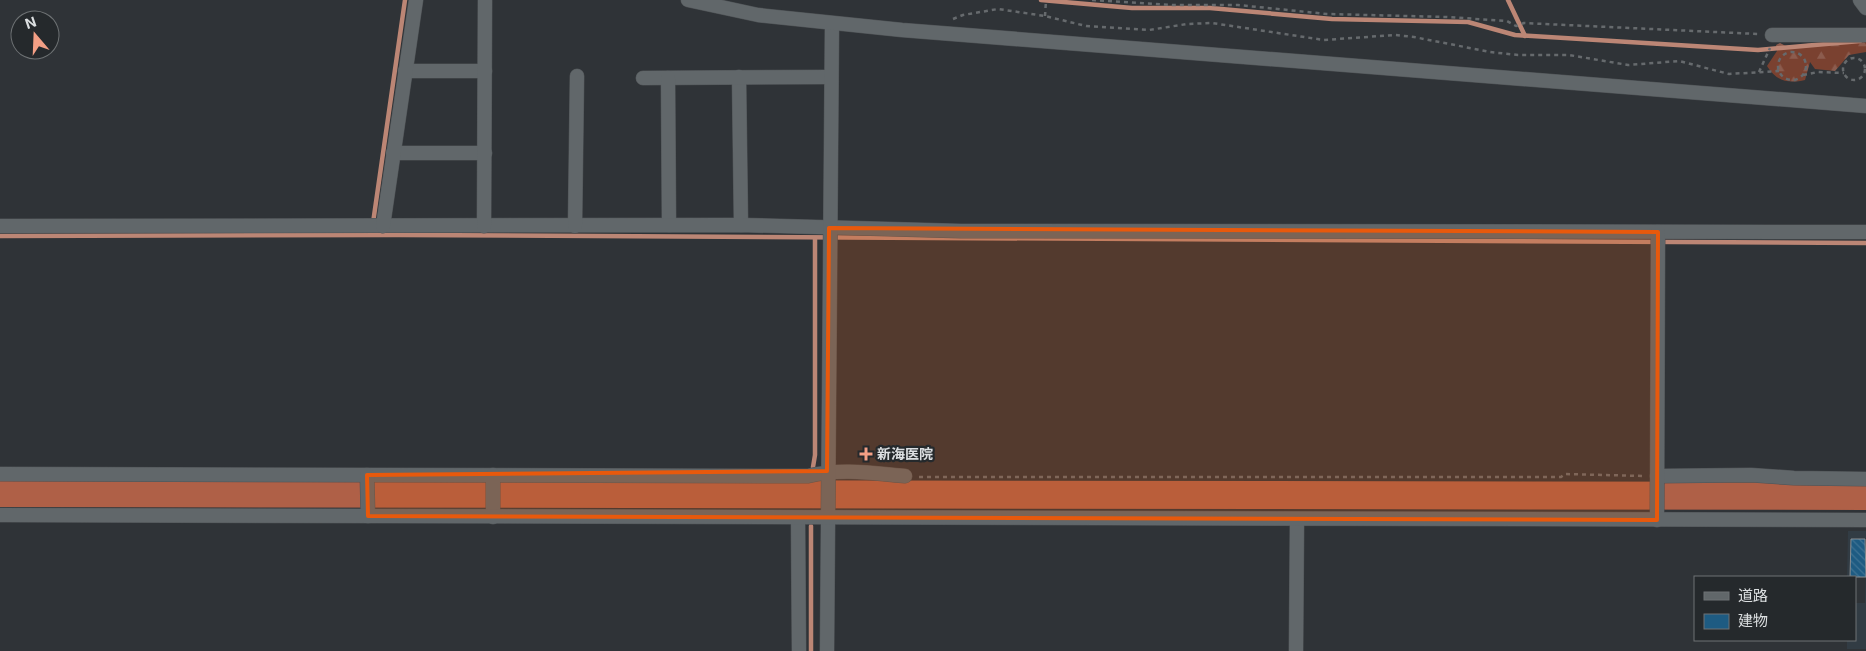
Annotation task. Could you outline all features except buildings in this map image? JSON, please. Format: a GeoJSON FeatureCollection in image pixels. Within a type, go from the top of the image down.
{"type":"FeatureCollection","features":[{"type":"Feature","properties":{"kind":"street"},"geometry":{"type":"LineString","coordinates":[[376,226],[393,153],[416,0]]}},
{"type":"Feature","properties":{"kind":"street"},"geometry":{"type":"LineString","coordinates":[[484,226],[486,0]]}},
{"type":"Feature","properties":{"kind":"street"},"geometry":{"type":"LineString","coordinates":[[688,0],[758,15],[832,24],[1866,106]]}},
{"type":"Feature","properties":{"kind":"street"},"geometry":{"type":"LineString","coordinates":[[1860,0],[1866,8]]}},
{"type":"Feature","properties":{"kind":"street"},"geometry":{"type":"LineString","coordinates":[[827,651],[832,24]]}},
{"type":"Feature","properties":{"kind":"street"},"geometry":{"type":"LineString","coordinates":[[1772,35],[1866,35]]}},
{"type":"Feature","properties":{"kind":"street"},"geometry":{"type":"LineString","coordinates":[[405,71],[485,71]]}},
{"type":"Feature","properties":{"kind":"street"},"geometry":{"type":"LineString","coordinates":[[575,226],[577,76]]}},
{"type":"Feature","properties":{"kind":"street"},"geometry":{"type":"LineString","coordinates":[[739,77],[741,225]]}},
{"type":"Feature","properties":{"kind":"street"},"geometry":{"type":"LineString","coordinates":[[643,78],[831,77]]}},
{"type":"Feature","properties":{"kind":"street"},"geometry":{"type":"LineString","coordinates":[[668,78],[669,225]]}},
{"type":"Feature","properties":{"kind":"street"},"geometry":{"type":"LineString","coordinates":[[393,153],[485,154]]}},
{"type":"Feature","properties":{"kind":"street"},"geometry":{"type":"LineString","coordinates":[[0,226],[741,225],[829,236],[961,231],[1658,239],[1866,232]]}},
{"type":"Feature","properties":{"kind":"street"},"geometry":{"type":"LineString","coordinates":[[1657,520],[1658,239]]}},
{"type":"Feature","properties":{"kind":"street"},"geometry":{"type":"LineString","coordinates":[[0,474],[493,478],[905,476]]}},
{"type":"Feature","properties":{"kind":"street"},"geometry":{"type":"LineString","coordinates":[[1657,490],[1752,475],[1794,478],[1866,479]]}},
{"type":"Feature","properties":{"kind":"street"},"geometry":{"type":"LineString","coordinates":[[367,477],[368,510]]}},
{"type":"Feature","properties":{"kind":"street"},"geometry":{"type":"LineString","coordinates":[[493,478],[493,511]]}},
{"type":"Feature","properties":{"kind":"street"},"geometry":{"type":"LineString","coordinates":[[0,515],[368,510],[798,518],[828,511],[1297,519],[1866,520]]}},
{"type":"Feature","properties":{"kind":"street"},"geometry":{"type":"LineString","coordinates":[[798,518],[799,651]]}},
{"type":"Feature","properties":{"kind":"street"},"geometry":{"type":"LineString","coordinates":[[1296,651],[1297,519]]}},
{"type":"Feature","properties":{"kind":"path"},"geometry":{"type":"LineString","coordinates":[[1045,16],[1046,0]]}},
{"type":"Feature","properties":{"kind":"path"},"geometry":{"type":"LineString","coordinates":[[1092,0],[1172,5],[1238,5],[1327,14],[1447,17],[1507,21],[1516,26],[1524,23],[1668,32],[1772,35]]}},
{"type":"Feature","properties":{"kind":"path"},"geometry":{"type":"LineString","coordinates":[[945,23],[962,14],[998,9],[1045,16],[1086,26],[1149,30],[1187,24],[1212,23],[1324,40],[1395,35],[1518,55],[1569,55],[1628,65],[1680,61],[1729,74],[1779,71],[1790,80],[1818,72],[1844,73]]}},
{"type":"Feature","properties":{"kind":"path"},"geometry":{"type":"LineString","coordinates":[[1779,71],[1779,62],[1784,54],[1797,52],[1806,62],[1803,75]]}},
{"type":"Feature","properties":{"kind":"path"},"geometry":{"type":"LineString","coordinates":[[1760,72],[1768,53]]}},
{"type":"Feature","properties":{"kind":"path"},"geometry":{"type":"LineString","coordinates":[[1852,58],[1860,59],[1866,68],[1864,75],[1855,81],[1848,79],[1844,73],[1846,62],[1852,58]]}},
{"type":"Feature","properties":{"kind":"path"},"geometry":{"type":"LineString","coordinates":[[905,476],[1561,477],[1565,474],[1657,490]]}},
{"type":"Feature","properties":{"kind":"highlighted area"},"geometry":{"type":"Polygon","coordinates":[[[829,228],[1658,232],[1657,520],[368,516],[367,475],[827,471],[829,228]]]}},
{"type":"Feature","properties":{"kind":"shaded area"},"geometry":{"type":"Polygon","coordinates":[[[1848,531],[1866,531],[1866,545],[1865,539],[1851,539],[1850,576],[1847,576],[1848,531]]]}},
{"type":"Feature","properties":{"kind":"shaded area"},"geometry":{"type":"Polygon","coordinates":[[[1866,566],[1866,649],[1847,649],[1847,641],[1856,641],[1856,603],[1865,603],[1866,566]]]}},
{"type":"Feature","properties":{"kind":"green space"},"geometry":{"type":"Polygon","coordinates":[[[1864,38],[1866,40],[1866,52],[1849,55],[1835,71],[1815,69],[1810,62],[1805,80],[1793,82],[1783,80],[1774,75],[1767,66],[1777,51],[1776,45],[1780,43],[1786,46],[1864,38]]]}},
{"type":"Feature","properties":{"kind":"waterway"},"geometry":{"type":"LineString","coordinates":[[373,223],[405,0]]}},
{"type":"Feature","properties":{"kind":"waterway"},"geometry":{"type":"LineString","coordinates":[[1041,0],[1132,8],[1210,8],[1332,19],[1468,22],[1515,35],[1758,50],[1860,41]]}},
{"type":"Feature","properties":{"kind":"waterway"},"geometry":{"type":"LineString","coordinates":[[1508,0],[1525,36]]}},
{"type":"Feature","properties":{"kind":"waterway"},"geometry":{"type":"LineString","coordinates":[[0,236],[398,235],[1866,243]]}},
{"type":"Feature","properties":{"kind":"waterway"},"geometry":{"type":"LineString","coordinates":[[813,467],[815,455],[815,238]]}},
{"type":"Feature","properties":{"kind":"waterway"},"geometry":{"type":"LineString","coordinates":[[812,494],[813,482]]}},
{"type":"Feature","properties":{"kind":"waterway"},"geometry":{"type":"LineString","coordinates":[[0,493],[1866,496]]}},
{"type":"Feature","properties":{"kind":"waterway"},"geometry":{"type":"LineString","coordinates":[[808,503],[809,494]]}},
{"type":"Feature","properties":{"kind":"waterway"},"geometry":{"type":"LineString","coordinates":[[811,526],[811,651]]}},
{"type":"Feature","properties":{"kind":"place","name":"新海医院"},"geometry":{"type":"Point","coordinates":[866,454]}}]}
